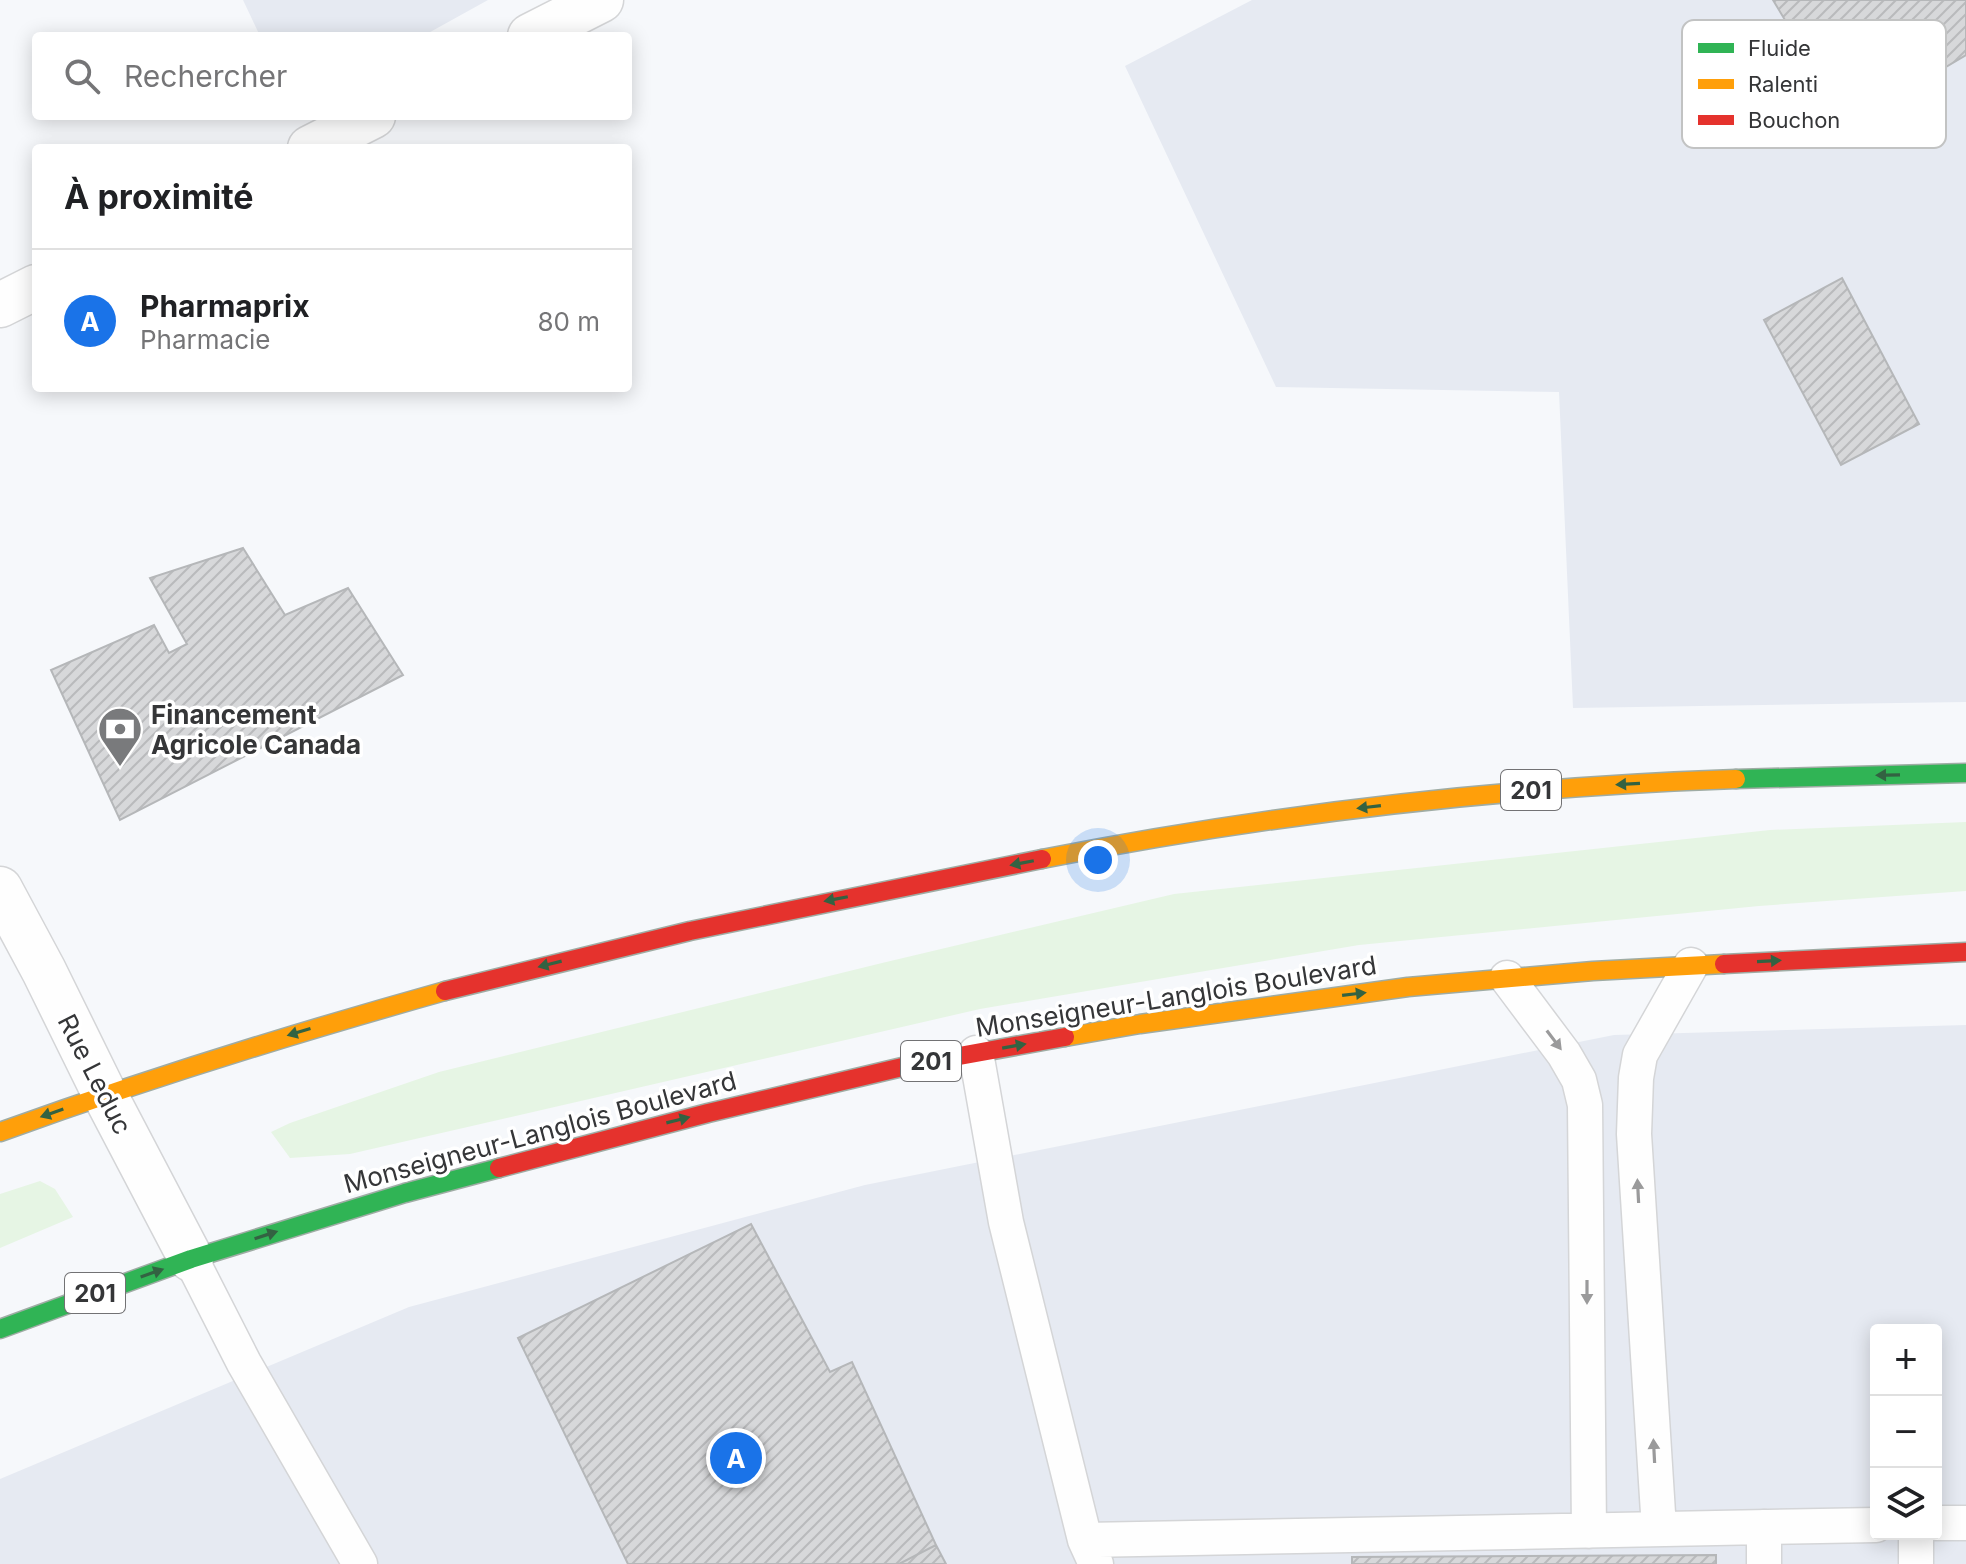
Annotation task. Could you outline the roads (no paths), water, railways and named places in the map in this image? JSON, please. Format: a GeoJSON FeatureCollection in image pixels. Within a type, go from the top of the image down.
{"type":"FeatureCollection","features":[{"type":"Feature","properties":{"kind":"highway","name":"201"},"geometry":{"type":"LineString","coordinates":[[0,1132],[220,1056],[344,1019],[625,945],[826,901],[1179,833],[1382,805],[1596,785],[1966,773]]}},
{"type":"Feature","properties":{"kind":"highway","name":"Monseigneur-Langlois Boulevard"},"geometry":{"type":"LineString","coordinates":[[0,1329],[191,1259],[378,1201],[566,1149],[915,1064],[1140,1024],[1311,1000],[1507,978],[1691,965],[1966,952]]}},
{"type":"Feature","properties":{"kind":"street"},"geometry":{"type":"LineString","coordinates":[[538,32],[601,0]]}},
{"type":"Feature","properties":{"kind":"street"},"geometry":{"type":"LineString","coordinates":[[318,144],[365,120]]}},
{"type":"Feature","properties":{"kind":"street"},"geometry":{"type":"LineString","coordinates":[[0,305],[32,289]]}},
{"type":"Feature","properties":{"kind":"street","name":"Rue Leduc"},"geometry":{"type":"LineString","coordinates":[[0,889],[191,1259]]}},
{"type":"Feature","properties":{"kind":"lane"},"geometry":{"type":"LineString","coordinates":[[1659,1529],[1634,1134],[1636,1078],[1640,1055],[1691,965]]}},
{"type":"Feature","properties":{"kind":"lane"},"geometry":{"type":"LineString","coordinates":[[1507,978],[1564,1054],[1579,1080],[1585,1105],[1589,1531]]}},
{"type":"Feature","properties":{"kind":"lane"},"geometry":{"type":"LineString","coordinates":[[976,1053],[1006,1222],[1091,1552],[1589,1531],[1870,1525]]}},
{"type":"Feature","properties":{"kind":"lane"},"geometry":{"type":"LineString","coordinates":[[191,1259],[244,1363],[360,1564]]}},
{"type":"Feature","properties":{"kind":"lane"},"geometry":{"type":"LineString","coordinates":[[1942,1523],[1966,1523]]}},
{"type":"Feature","properties":{"kind":"lane"},"geometry":{"type":"LineString","coordinates":[[1764,1527],[1764,1564]]}},
{"type":"Feature","properties":{"kind":"lane"},"geometry":{"type":"LineString","coordinates":[[1916,1540],[1916,1564]]}},
{"type":"Feature","properties":{"kind":"place","name":"Financement Agricole Canada"},"geometry":{"type":"Point","coordinates":[120,768]}},
{"type":"Feature","properties":{"kind":"place","name":"Pharmaprix"},"geometry":{"type":"Point","coordinates":[736,1458]}}]}
